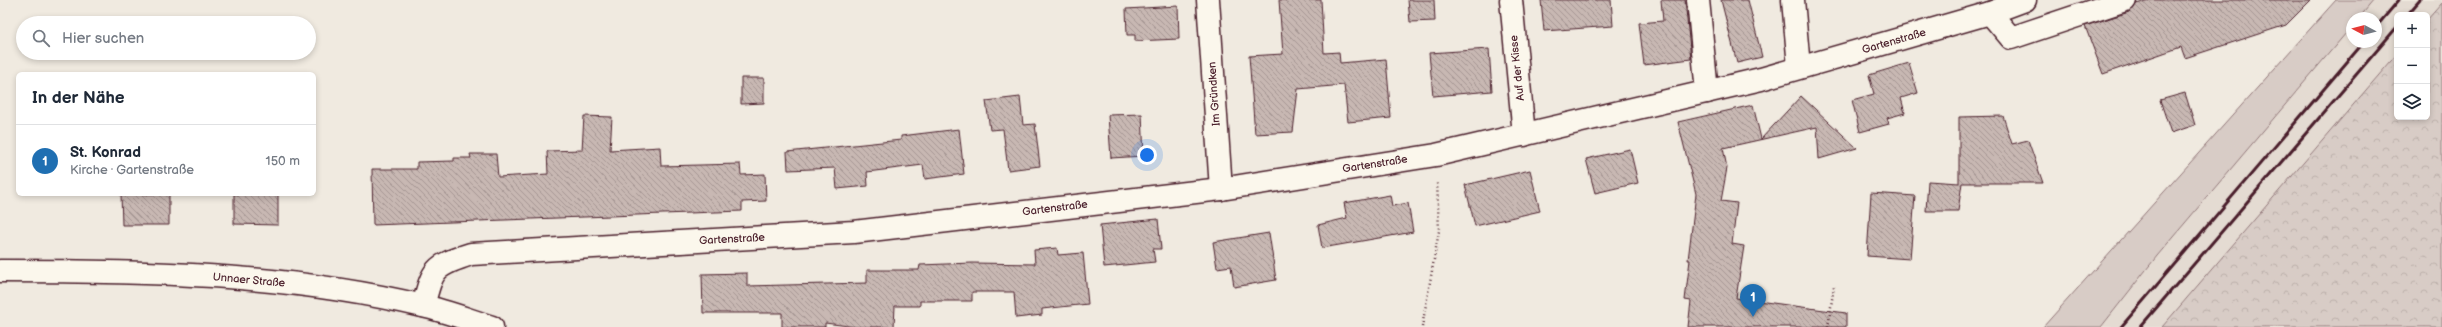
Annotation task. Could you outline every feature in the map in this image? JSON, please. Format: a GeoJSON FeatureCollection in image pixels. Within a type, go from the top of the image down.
{"type":"FeatureCollection","features":[{"type":"Feature","properties":{"kind":"street","name":"Im Gründken"},"geometry":{"type":"LineString","coordinates":[[1208,0],[1221,189]]}},
{"type":"Feature","properties":{"kind":"street","name":"Auf der Kisse"},"geometry":{"type":"LineString","coordinates":[[1511,0],[1524,135]]}},
{"type":"Feature","properties":{"kind":"street"},"geometry":{"type":"LineString","coordinates":[[1698,0],[1707,92]]}},
{"type":"Feature","properties":{"kind":"street"},"geometry":{"type":"LineString","coordinates":[[1793,0],[1799,67]]}},
{"type":"Feature","properties":{"kind":"street","name":"Gartenstraße"},"geometry":{"type":"LineString","coordinates":[[423,306],[431,275],[447,262],[471,254],[854,232],[1221,189],[1436,155],[1707,92],[1990,13],[2026,0]]}},
{"type":"Feature","properties":{"kind":"street"},"geometry":{"type":"LineString","coordinates":[[1990,13],[2011,38],[2125,0]]}},
{"type":"Feature","properties":{"kind":"street","name":"Unnaer Straße"},"geometry":{"type":"LineString","coordinates":[[0,271],[88,271],[220,277],[336,289],[423,306],[492,327]]}},
{"type":"Feature","properties":{"kind":"path"},"geometry":{"type":"LineString","coordinates":[[1422,327],[1439,231],[1436,155]]}},
{"type":"Feature","properties":{"kind":"path"},"geometry":{"type":"LineString","coordinates":[[1828,327],[1834,286]]}},
{"type":"Feature","properties":{"kind":"shaded area"},"geometry":{"type":"Polygon","coordinates":[[[2374,0],[2442,0],[2442,3],[2430,17],[2430,12],[2394,12],[2394,57],[2162,327],[2101,327],[2157,256],[2346,33],[2346,48],[2382,48],[2382,12],[2364,12],[2374,0]]]}},
{"type":"Feature","properties":{"kind":"green space"},"geometry":{"type":"Polygon","coordinates":[[[2336,0],[2374,0],[2364,12],[2346,12],[2346,33],[2157,256],[2101,327],[2043,327],[2336,0]]]}},
{"type":"Feature","properties":{"kind":"green space"},"geometry":{"type":"Polygon","coordinates":[[[2442,3],[2442,327],[2162,327],[2394,57],[2394,120],[2430,120],[2430,17],[2442,3]]]}},
{"type":"Feature","properties":{"kind":"building"},"geometry":{"type":"Polygon","coordinates":[[[1279,0],[1321,0],[1324,53],[1339,52],[1340,63],[1386,59],[1391,118],[1348,122],[1344,85],[1298,89],[1293,132],[1255,134],[1249,56],[1283,54],[1279,0]]]}},
{"type":"Feature","properties":{"kind":"building"},"geometry":{"type":"Polygon","coordinates":[[[1408,0],[1434,0],[1435,21],[1410,22],[1408,0]]]}},
{"type":"Feature","properties":{"kind":"building"},"geometry":{"type":"Polygon","coordinates":[[[1541,0],[1611,0],[1613,26],[1544,31],[1541,0]]]}},
{"type":"Feature","properties":{"kind":"building"},"geometry":{"type":"Polygon","coordinates":[[[1661,0],[1685,0],[1691,59],[1644,65],[1639,23],[1663,21],[1661,0]]]}},
{"type":"Feature","properties":{"kind":"building"},"geometry":{"type":"Polygon","coordinates":[[[1721,0],[1748,0],[1762,57],[1737,63],[1721,0]]]}},
{"type":"Feature","properties":{"kind":"building"},"geometry":{"type":"Polygon","coordinates":[[[2150,0],[2311,0],[2286,25],[2185,58],[2181,47],[2103,74],[2085,26],[2129,12],[2136,4],[2150,0]]]}},
{"type":"Feature","properties":{"kind":"building"},"geometry":{"type":"Polygon","coordinates":[[[1178,6],[1179,39],[1135,41],[1135,35],[1127,35],[1126,9],[1178,6]]]}},
{"type":"Feature","properties":{"kind":"building"},"geometry":{"type":"Polygon","coordinates":[[[1489,49],[1492,91],[1433,96],[1429,53],[1489,49]]]}},
{"type":"Feature","properties":{"kind":"building"},"geometry":{"type":"Polygon","coordinates":[[[1909,63],[1918,93],[1901,98],[1905,113],[1887,118],[1889,124],[1860,132],[1852,100],[1874,94],[1869,75],[1909,63]]]}},
{"type":"Feature","properties":{"kind":"building"},"geometry":{"type":"Polygon","coordinates":[[[741,78],[764,78],[764,103],[741,104],[741,78]]]}},
{"type":"Feature","properties":{"kind":"building"},"geometry":{"type":"Polygon","coordinates":[[[2185,93],[2195,125],[2171,133],[2160,100],[2185,93]]]}},
{"type":"Feature","properties":{"kind":"building"},"geometry":{"type":"Polygon","coordinates":[[[1801,96],[1857,148],[1819,159],[1817,127],[1723,148],[1727,168],[1721,201],[1737,203],[1732,244],[1744,246],[1736,298],[1846,313],[1846,327],[1688,327],[1691,301],[1685,300],[1696,194],[1678,122],[1753,105],[1761,139],[1801,96]]]}},
{"type":"Feature","properties":{"kind":"building"},"geometry":{"type":"Polygon","coordinates":[[[1020,97],[1023,125],[1035,124],[1040,166],[1008,170],[1003,129],[990,130],[986,101],[1020,97]]]}},
{"type":"Feature","properties":{"kind":"building"},"geometry":{"type":"Polygon","coordinates":[[[1142,114],[1144,156],[1111,158],[1108,115],[1142,114]]]}},
{"type":"Feature","properties":{"kind":"building"},"geometry":{"type":"Polygon","coordinates":[[[584,116],[612,117],[610,150],[660,147],[661,166],[740,164],[741,175],[765,174],[766,201],[742,202],[742,211],[373,225],[372,169],[417,169],[417,162],[454,161],[454,158],[471,158],[470,154],[496,154],[498,177],[548,174],[547,151],[582,150],[584,116]]]}},
{"type":"Feature","properties":{"kind":"building"},"geometry":{"type":"Polygon","coordinates":[[[2003,116],[2012,144],[2028,140],[2043,183],[1962,183],[1958,211],[1926,211],[1928,181],[1959,183],[1959,117],[2003,116]]]}},
{"type":"Feature","properties":{"kind":"building"},"geometry":{"type":"Polygon","coordinates":[[[959,129],[964,174],[925,179],[923,165],[867,172],[868,186],[837,189],[835,168],[788,170],[787,152],[901,140],[901,136],[959,129]]]}},
{"type":"Feature","properties":{"kind":"building"},"geometry":{"type":"Polygon","coordinates":[[[1630,149],[1638,183],[1595,193],[1586,159],[1630,149]]]}},
{"type":"Feature","properties":{"kind":"building"},"geometry":{"type":"Polygon","coordinates":[[[1530,170],[1540,211],[1475,226],[1465,185],[1530,170]]]}},
{"type":"Feature","properties":{"kind":"building"},"geometry":{"type":"Polygon","coordinates":[[[1871,193],[1915,196],[1910,259],[1867,256],[1871,193]]]}},
{"type":"Feature","properties":{"kind":"building"},"geometry":{"type":"Polygon","coordinates":[[[1390,195],[1392,206],[1408,203],[1413,232],[1322,248],[1318,225],[1347,218],[1344,203],[1390,195]]]}},
{"type":"Feature","properties":{"kind":"building"},"geometry":{"type":"Polygon","coordinates":[[[121,196],[169,196],[169,225],[122,225],[121,196]]]}},
{"type":"Feature","properties":{"kind":"building"},"geometry":{"type":"Polygon","coordinates":[[[234,196],[278,196],[278,225],[234,224],[234,196]]]}},
{"type":"Feature","properties":{"kind":"building"},"geometry":{"type":"Polygon","coordinates":[[[1158,219],[1161,249],[1153,249],[1155,262],[1104,267],[1100,225],[1158,219]]]}},
{"type":"Feature","properties":{"kind":"building"},"geometry":{"type":"Polygon","coordinates":[[[1269,233],[1276,280],[1234,287],[1231,266],[1217,268],[1213,242],[1269,233]]]}},
{"type":"Feature","properties":{"kind":"building"},"geometry":{"type":"Polygon","coordinates":[[[1057,248],[1058,255],[1083,253],[1088,304],[1042,309],[1042,315],[1016,318],[1014,292],[972,292],[972,301],[920,301],[920,306],[895,306],[894,327],[856,327],[825,323],[825,327],[782,327],[782,313],[703,313],[702,274],[747,273],[747,286],[867,283],[867,270],[919,270],[920,265],[972,263],[1035,264],[1034,250],[1057,248]]]}},
{"type":"Feature","properties":{"kind":"railway"},"geometry":{"type":"LineString","coordinates":[[2382,20],[2399,0]]}},
{"type":"Feature","properties":{"kind":"railway"},"geometry":{"type":"LineString","coordinates":[[2410,12],[2420,0]]}},
{"type":"Feature","properties":{"kind":"railway"},"geometry":{"type":"LineString","coordinates":[[2140,327],[2394,31]]}},
{"type":"Feature","properties":{"kind":"railway"},"geometry":{"type":"LineString","coordinates":[[2121,327],[2359,48]]}},
{"type":"Feature","properties":{"kind":"place","name":"St. Konrad"},"geometry":{"type":"Point","coordinates":[1753,317]}}]}
